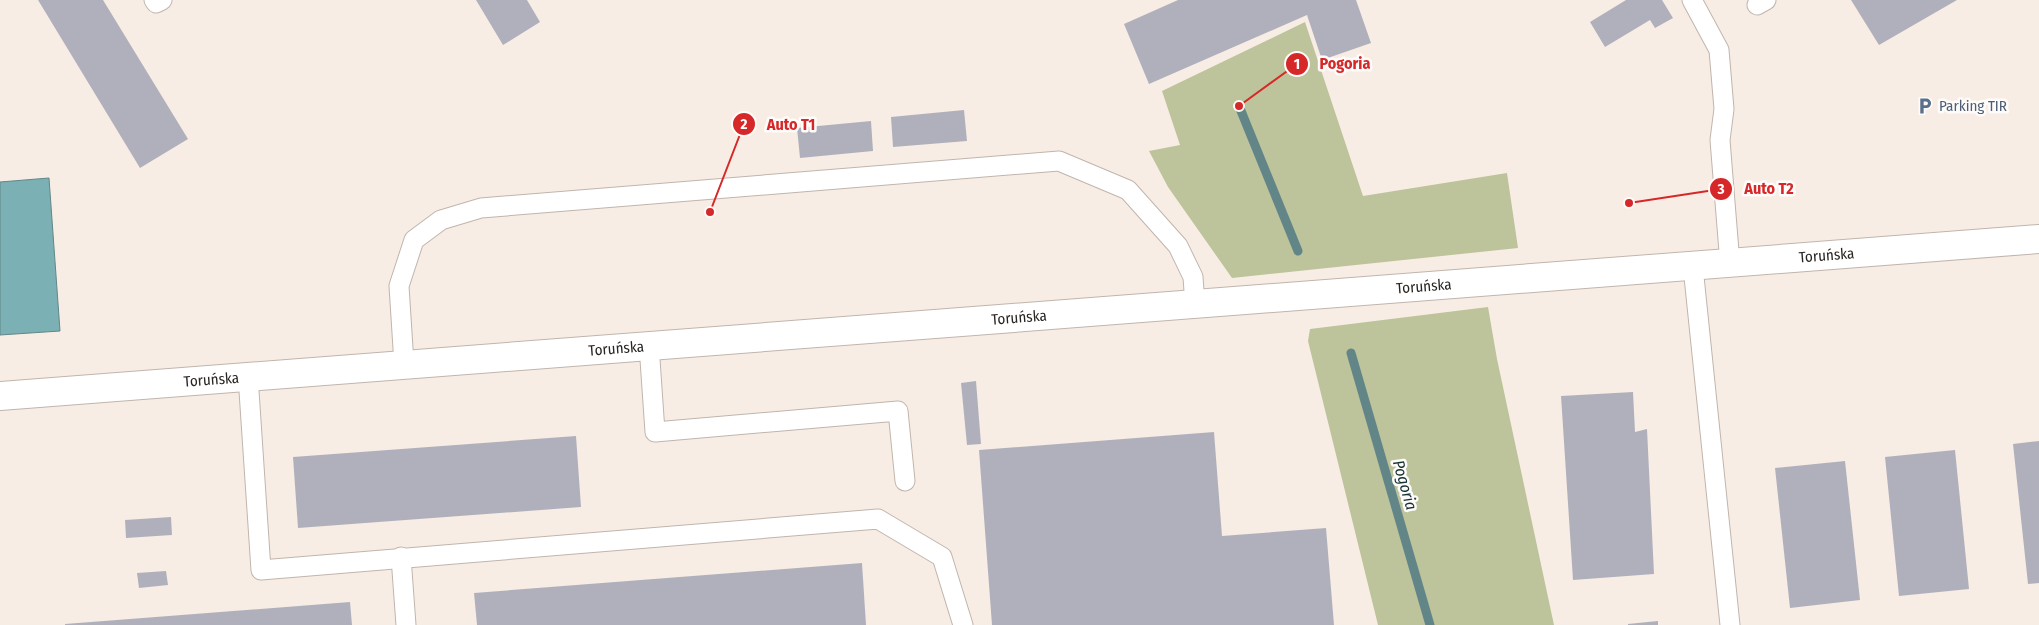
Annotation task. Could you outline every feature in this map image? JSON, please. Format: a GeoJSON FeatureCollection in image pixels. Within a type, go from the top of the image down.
{"type":"FeatureCollection","features":[{"type":"Feature","properties":{"kind":"street","name":"Toruńska"},"geometry":{"type":"LineString","coordinates":[[0,396],[2039,239]]}},
{"type":"Feature","properties":{"kind":"lane"},"geometry":{"type":"LineString","coordinates":[[154,0],[156,3],[162,0]]}},
{"type":"Feature","properties":{"kind":"lane"},"geometry":{"type":"LineString","coordinates":[[1692,0],[1719,50],[1724,109],[1720,140],[1730,264]]}},
{"type":"Feature","properties":{"kind":"lane"},"geometry":{"type":"LineString","coordinates":[[404,364],[399,286],[414,240],[441,220],[481,208],[1059,161],[1128,190],[1178,246],[1193,277],[1195,305]]}},
{"type":"Feature","properties":{"kind":"lane"},"geometry":{"type":"LineString","coordinates":[[1693,267],[1730,625]]}},
{"type":"Feature","properties":{"kind":"lane"},"geometry":{"type":"LineString","coordinates":[[649,345],[655,432],[898,411],[905,481]]}},
{"type":"Feature","properties":{"kind":"lane"},"geometry":{"type":"LineString","coordinates":[[248,376],[261,570],[878,519],[942,557],[962,625]]}},
{"type":"Feature","properties":{"kind":"lane"},"geometry":{"type":"LineString","coordinates":[[401,557],[406,625]]}},
{"type":"Feature","properties":{"kind":"green space"},"geometry":{"type":"Polygon","coordinates":[[[1305,22],[1363,196],[1507,173],[1518,248],[1232,278],[1168,187],[1149,151],[1180,145],[1162,91],[1305,22]]]}},
{"type":"Feature","properties":{"kind":"green space"},"geometry":{"type":"Polygon","coordinates":[[[1488,307],[1497,359],[1554,625],[1378,625],[1308,341],[1310,329],[1488,307]]]}},
{"type":"Feature","properties":{"kind":"water"},"geometry":{"type":"Polygon","coordinates":[[[49,178],[60,331],[0,335],[0,182],[49,178]]]}},
{"type":"Feature","properties":{"kind":"building"},"geometry":{"type":"Polygon","coordinates":[[[38,0],[103,0],[188,139],[140,168],[38,0]]]}},
{"type":"Feature","properties":{"kind":"building"},"geometry":{"type":"Polygon","coordinates":[[[476,0],[527,0],[540,22],[503,45],[476,0]]]}},
{"type":"Feature","properties":{"kind":"building"},"geometry":{"type":"Polygon","coordinates":[[[1178,0],[1356,0],[1371,43],[1322,60],[1307,15],[1149,84],[1124,24],[1178,0]]]}},
{"type":"Feature","properties":{"kind":"building"},"geometry":{"type":"Polygon","coordinates":[[[1626,0],[1662,0],[1673,18],[1655,28],[1650,20],[1605,47],[1590,22],[1626,0]]]}},
{"type":"Feature","properties":{"kind":"building"},"geometry":{"type":"Polygon","coordinates":[[[1851,0],[1957,0],[1879,45],[1851,0]]]}},
{"type":"Feature","properties":{"kind":"building"},"geometry":{"type":"Polygon","coordinates":[[[964,110],[967,141],[893,147],[891,117],[964,110]]]}},
{"type":"Feature","properties":{"kind":"building"},"geometry":{"type":"Polygon","coordinates":[[[871,121],[873,151],[800,158],[797,128],[871,121]]]}},
{"type":"Feature","properties":{"kind":"building"},"geometry":{"type":"Polygon","coordinates":[[[976,381],[981,444],[967,445],[961,383],[976,381]]]}},
{"type":"Feature","properties":{"kind":"building"},"geometry":{"type":"Polygon","coordinates":[[[1633,392],[1635,432],[1647,429],[1654,574],[1573,580],[1561,396],[1633,392]]]}},
{"type":"Feature","properties":{"kind":"building"},"geometry":{"type":"Polygon","coordinates":[[[1214,432],[1222,536],[1326,528],[1334,625],[992,625],[979,450],[1214,432]]]}},
{"type":"Feature","properties":{"kind":"building"},"geometry":{"type":"Polygon","coordinates":[[[576,436],[581,507],[298,528],[293,457],[576,436]]]}},
{"type":"Feature","properties":{"kind":"building"},"geometry":{"type":"Polygon","coordinates":[[[2039,441],[2039,583],[2028,584],[2013,444],[2039,441]]]}},
{"type":"Feature","properties":{"kind":"building"},"geometry":{"type":"Polygon","coordinates":[[[1955,450],[1969,589],[1899,596],[1885,457],[1955,450]]]}},
{"type":"Feature","properties":{"kind":"building"},"geometry":{"type":"Polygon","coordinates":[[[1845,461],[1860,600],[1790,608],[1775,468],[1845,461]]]}},
{"type":"Feature","properties":{"kind":"building"},"geometry":{"type":"Polygon","coordinates":[[[171,517],[172,535],[126,538],[125,520],[171,517]]]}},
{"type":"Feature","properties":{"kind":"building"},"geometry":{"type":"Polygon","coordinates":[[[862,563],[866,625],[477,625],[474,593],[862,563]]]}},
{"type":"Feature","properties":{"kind":"building"},"geometry":{"type":"Polygon","coordinates":[[[166,571],[168,585],[139,588],[137,573],[166,571]]]}},
{"type":"Feature","properties":{"kind":"building"},"geometry":{"type":"Polygon","coordinates":[[[350,602],[352,625],[65,625],[65,624],[350,602]]]}},
{"type":"Feature","properties":{"kind":"building"},"geometry":{"type":"Polygon","coordinates":[[[1658,621],[1658,625],[1628,625],[1628,624],[1658,621]]]}},
{"type":"Feature","properties":{"kind":"waterway","name":"Pogoria"},"geometry":{"type":"LineString","coordinates":[[1239,106],[1298,251]]}},
{"type":"Feature","properties":{"kind":"waterway","name":"Pogoria"},"geometry":{"type":"LineString","coordinates":[[1351,353],[1430,625]]}},
{"type":"Feature","properties":{"kind":"place","name":"Pogoria"},"geometry":{"type":"Point","coordinates":[1239,106]}},
{"type":"Feature","properties":{"kind":"place","name":"Parking TIR"},"geometry":{"type":"Point","coordinates":[1925,106]}},
{"type":"Feature","properties":{"kind":"place","name":"Auto T2"},"geometry":{"type":"Point","coordinates":[1629,203]}},
{"type":"Feature","properties":{"kind":"place","name":"Auto T1"},"geometry":{"type":"Point","coordinates":[710,212]}}]}
